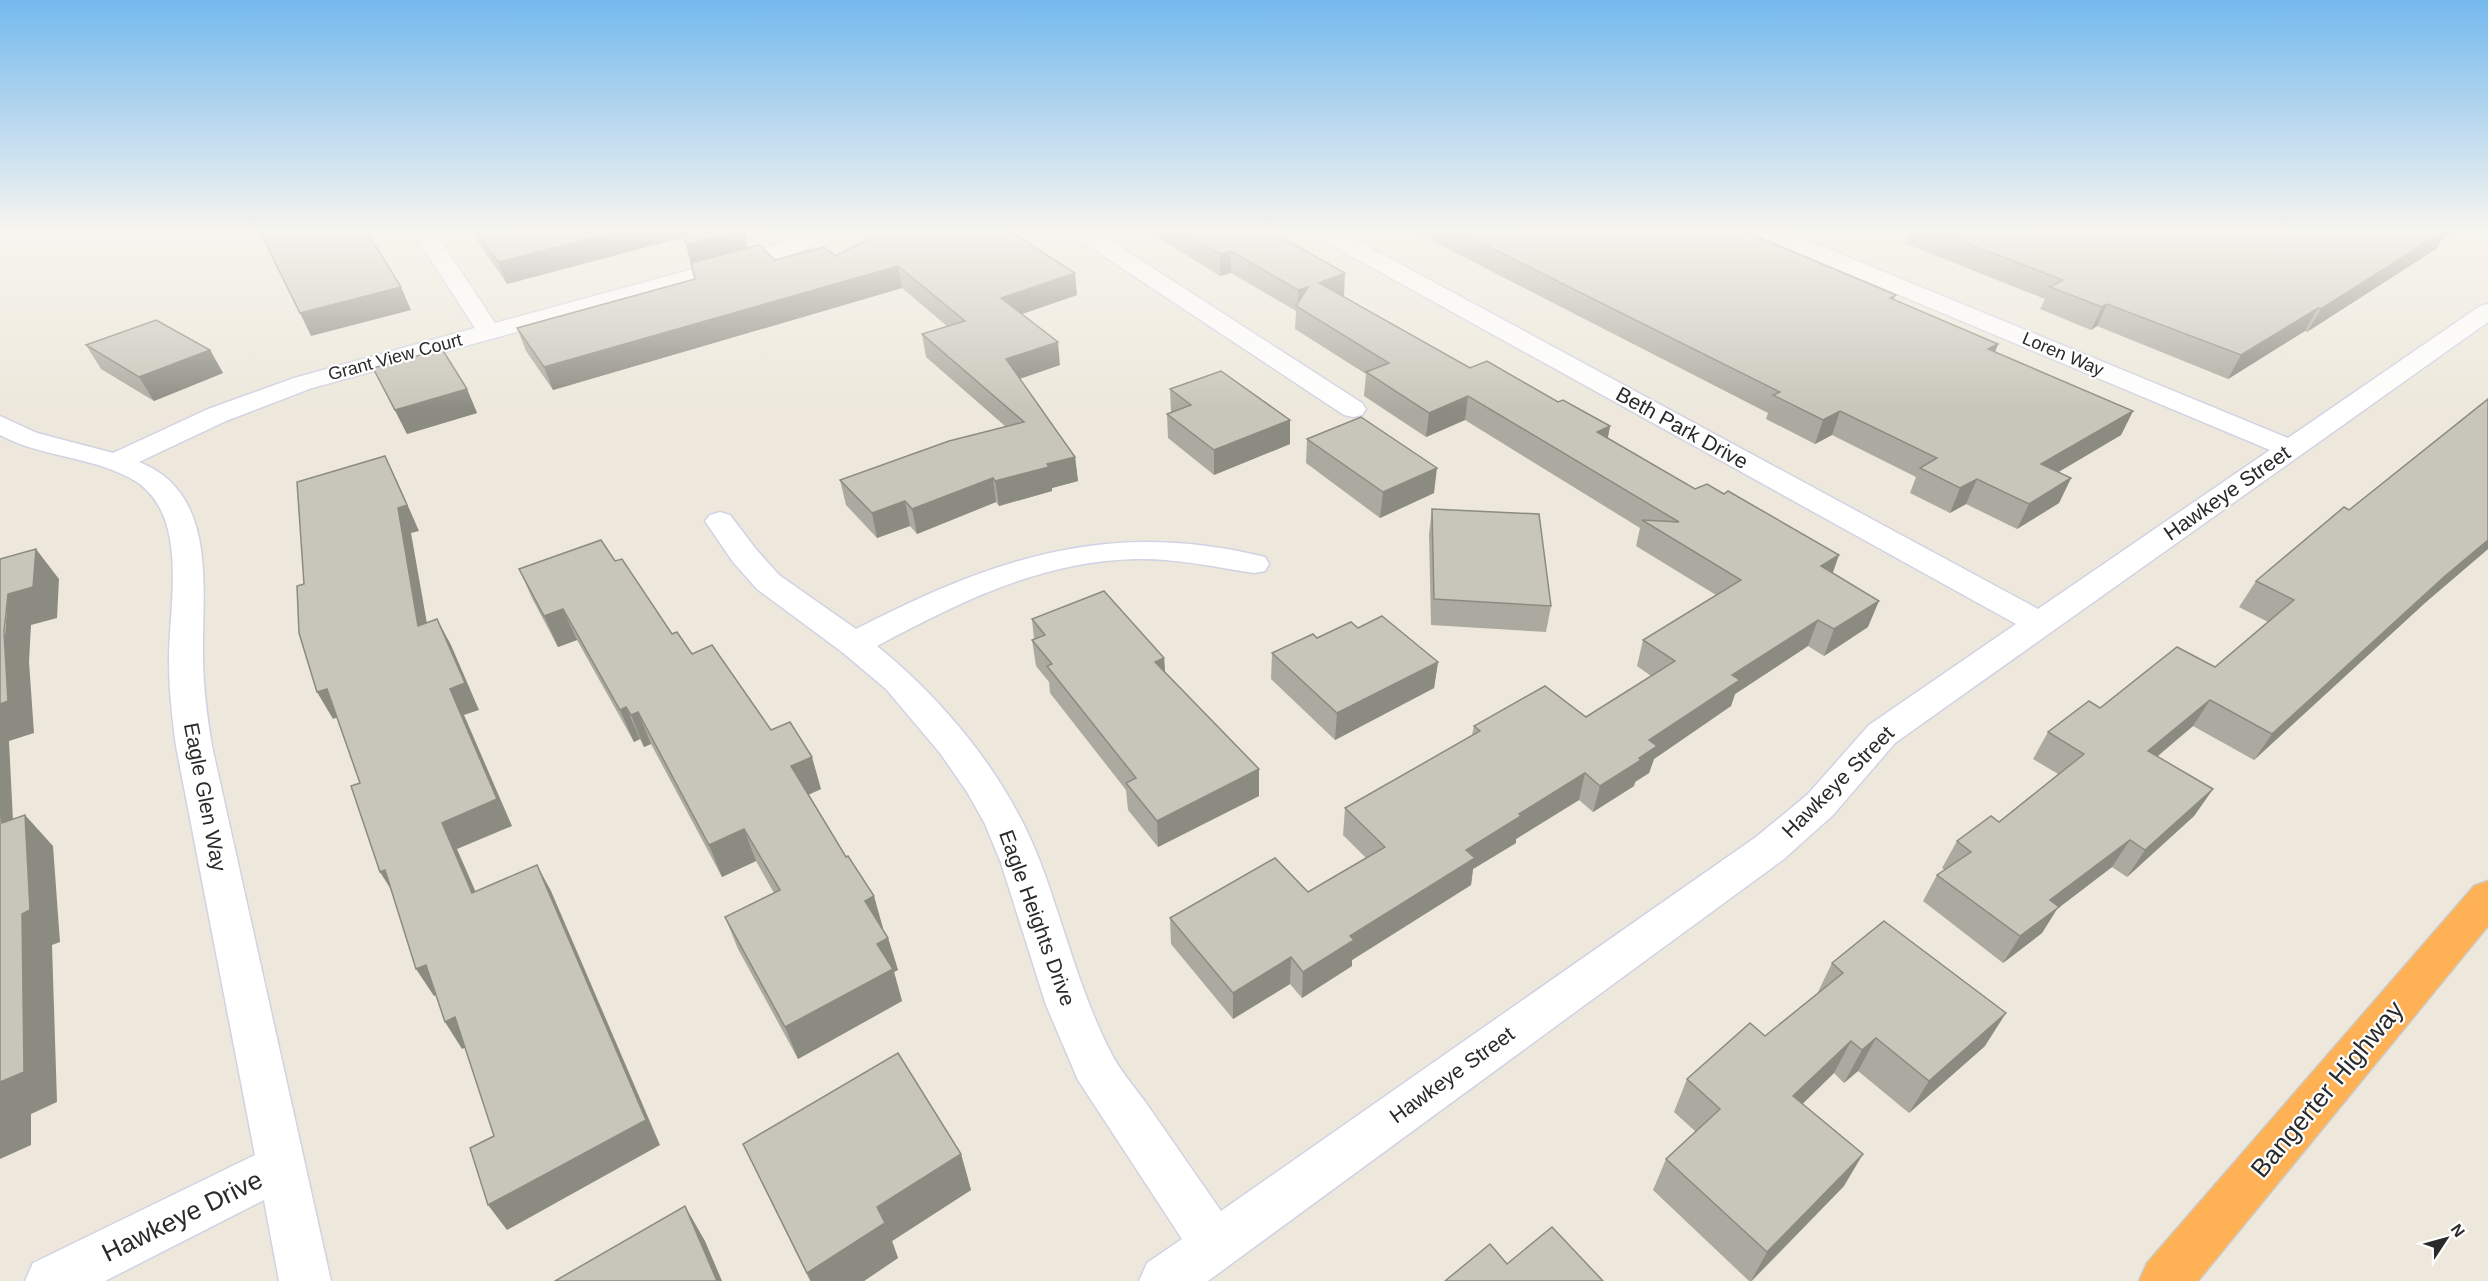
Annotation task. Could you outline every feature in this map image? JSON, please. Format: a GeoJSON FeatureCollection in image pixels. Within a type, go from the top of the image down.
{"type":"FeatureCollection","features":[{"type":"Feature","properties":{"kind":"highway","name":"Bangerter Highway"},"geometry":{"type":"LineString","coordinates":[[2165,1281],[2488,897]]}},
{"type":"Feature","properties":{"kind":"street"},"geometry":{"type":"LineString","coordinates":[[463,292],[489,332]]}},
{"type":"Feature","properties":{"kind":"street","name":"Grant View Court"},"geometry":{"type":"LineString","coordinates":[[116,462],[217,415],[276,392],[636,292]]}},
{"type":"Feature","properties":{"kind":"street"},"geometry":{"type":"LineString","coordinates":[[1174,292],[1353,409]]}},
{"type":"Feature","properties":{"kind":"street","name":"Beth Park Drive"},"geometry":{"type":"LineString","coordinates":[[1434,292],[2040,624]]}},
{"type":"Feature","properties":{"kind":"street","name":"Loren Way"},"geometry":{"type":"LineString","coordinates":[[1913,292],[2291,449]]}},
{"type":"Feature","properties":{"kind":"street","name":"Hawkeye Street"},"geometry":{"type":"LineString","coordinates":[[1165,1281],[1770,848],[1798,826],[1821,803],[1859,756],[1882,734],[2488,311]]}},
{"type":"Feature","properties":{"kind":"street","name":"Eagle Glen Way"},"geometry":{"type":"LineString","coordinates":[[0,424],[19,436],[116,462],[146,476],[170,496],[178,509],[187,537],[189,570],[187,700],[192,734],[304,1281]]}},
{"type":"Feature","properties":{"kind":"street","name":"Eagle Heights Drive"},"geometry":{"type":"LineString","coordinates":[[720,521],[744,555],[768,582],[854,644],[898,681],[953,744],[986,792],[1004,823],[1022,863],[1068,1005],[1094,1066],[1215,1245]]}},
{"type":"Feature","properties":{"kind":"street"},"geometry":{"type":"LineString","coordinates":[[854,644],[979,582],[1052,560],[1137,550],[1254,564]]}},
{"type":"Feature","properties":{"kind":"street","name":"Hawkeye Drive"},"geometry":{"type":"LineString","coordinates":[[51,1281],[281,1167]]}},
{"type":"Feature","properties":{"kind":"building"},"geometry":{"type":"Polygon","coordinates":[[[290,292],[382,292],[300,313],[290,292]]]}},
{"type":"Feature","properties":{"kind":"building"},"geometry":{"type":"Polygon","coordinates":[[[649,292],[808,292],[544,367],[517,328],[649,292]]]}},
{"type":"Feature","properties":{"kind":"building"},"geometry":{"type":"Polygon","coordinates":[[[929,292],[1019,292],[1001,298],[1058,342],[1006,359],[1075,457],[1047,464],[1049,467],[995,481],[993,478],[912,509],[905,501],[872,513],[840,480],[949,441],[1024,422],[922,334],[965,321],[929,292]]]}},
{"type":"Feature","properties":{"kind":"building"},"geometry":{"type":"Polygon","coordinates":[[[1305,292],[1335,292],[1470,368],[1487,361],[1558,402],[1563,400],[1610,426],[1597,432],[1695,489],[1707,484],[1724,494],[1728,491],[1839,555],[1821,566],[1879,601],[1834,629],[1818,620],[1732,675],[1740,680],[1649,740],[1657,746],[1639,758],[1641,760],[1600,786],[1585,773],[1519,814],[1521,816],[1466,850],[1475,858],[1350,936],[1354,940],[1303,972],[1291,957],[1233,993],[1170,918],[1275,858],[1308,892],[1385,847],[1345,808],[1480,731],[1474,726],[1545,686],[1586,717],[1675,661],[1643,640],[1741,580],[1642,520],[1679,522],[1468,396],[1429,413],[1366,372],[1389,363],[1296,306],[1305,292]]]}},
{"type":"Feature","properties":{"kind":"building"},"geometry":{"type":"Polygon","coordinates":[[[1579,292],[1888,292],[1896,295],[1890,298],[1998,344],[1988,349],[2133,411],[2041,464],[2071,478],[2029,504],[1977,479],[1960,488],[1920,468],[1937,458],[1840,411],[1823,420],[1773,395],[1780,392],[1579,292]]]}},
{"type":"Feature","properties":{"kind":"building"},"geometry":{"type":"Polygon","coordinates":[[[2062,292],[2348,292],[2241,355],[2107,304],[2102,307],[2062,292]]]}},
{"type":"Feature","properties":{"kind":"building"},"geometry":{"type":"Polygon","coordinates":[[[156,320],[210,350],[139,377],[86,345],[156,320]]]}},
{"type":"Feature","properties":{"kind":"building"},"geometry":{"type":"Polygon","coordinates":[[[442,349],[467,389],[395,410],[373,368],[442,349]]]}},
{"type":"Feature","properties":{"kind":"building"},"geometry":{"type":"Polygon","coordinates":[[[1221,371],[1290,420],[1214,450],[1167,414],[1191,405],[1170,389],[1221,371]]]}},
{"type":"Feature","properties":{"kind":"building"},"geometry":{"type":"Polygon","coordinates":[[[2488,399],[2488,540],[2445,576],[2272,734],[2210,700],[2148,751],[2213,789],[2145,850],[2130,840],[2050,900],[2059,907],[2020,936],[1937,875],[1971,852],[1957,841],[1991,816],[1999,822],[2084,754],[2048,732],[2089,701],[2100,708],[2177,647],[2215,667],[2294,600],[2256,581],[2344,507],[2349,510],[2488,399]]]}},
{"type":"Feature","properties":{"kind":"building"},"geometry":{"type":"Polygon","coordinates":[[[1361,417],[1437,468],[1383,492],[1307,439],[1361,417]]]}},
{"type":"Feature","properties":{"kind":"building"},"geometry":{"type":"Polygon","coordinates":[[[385,456],[407,505],[398,508],[418,626],[437,619],[465,683],[450,689],[497,799],[442,823],[472,893],[537,865],[646,1120],[488,1205],[470,1148],[494,1136],[455,1017],[445,1022],[426,965],[416,969],[385,870],[380,872],[351,786],[360,783],[327,689],[317,692],[299,633],[297,586],[304,584],[297,482],[385,456]]]}},
{"type":"Feature","properties":{"kind":"building"},"geometry":{"type":"Polygon","coordinates":[[[1432,509],[1539,514],[1551,606],[1434,599],[1432,509]]]}},
{"type":"Feature","properties":{"kind":"building"},"geometry":{"type":"Polygon","coordinates":[[[601,540],[615,561],[622,559],[672,634],[677,632],[692,654],[712,645],[771,730],[790,722],[812,757],[791,766],[846,857],[848,856],[874,896],[865,901],[888,938],[877,944],[893,969],[785,1027],[725,917],[780,890],[744,829],[709,845],[638,712],[631,715],[626,707],[620,710],[563,609],[544,616],[519,569],[601,540]]]}},
{"type":"Feature","properties":{"kind":"building"},"geometry":{"type":"Polygon","coordinates":[[[36,549],[33,587],[8,594],[4,632],[8,701],[0,704],[0,559],[36,549]]]}},
{"type":"Feature","properties":{"kind":"building"},"geometry":{"type":"Polygon","coordinates":[[[1104,591],[1164,658],[1155,662],[1259,769],[1157,821],[1126,783],[1136,778],[1047,666],[1052,664],[1032,640],[1045,635],[1032,619],[1104,591]]]}},
{"type":"Feature","properties":{"kind":"building"},"geometry":{"type":"Polygon","coordinates":[[[1382,616],[1438,662],[1337,713],[1272,653],[1313,634],[1317,638],[1351,622],[1358,628],[1382,616]]]}},
{"type":"Feature","properties":{"kind":"building"},"geometry":{"type":"Polygon","coordinates":[[[0,808],[2,823],[25,815],[30,910],[22,914],[24,1072],[0,1082],[0,808]]]}},
{"type":"Feature","properties":{"kind":"building"},"geometry":{"type":"Polygon","coordinates":[[[1884,921],[2006,1013],[1929,1081],[1876,1038],[1862,1050],[1851,1041],[1793,1096],[1863,1154],[1767,1252],[1666,1159],[1720,1109],[1687,1079],[1750,1023],[1765,1036],[1843,973],[1832,963],[1884,921]]]}},
{"type":"Feature","properties":{"kind":"building"},"geometry":{"type":"Polygon","coordinates":[[[898,1053],[961,1154],[877,1207],[885,1223],[807,1273],[743,1144],[898,1053]]]}},
{"type":"Feature","properties":{"kind":"building"},"geometry":{"type":"Polygon","coordinates":[[[685,1206],[717,1281],[555,1281],[685,1206]]]}},
{"type":"Feature","properties":{"kind":"building"},"geometry":{"type":"Polygon","coordinates":[[[1552,1227],[1603,1281],[1445,1281],[1490,1244],[1507,1264],[1552,1227]]]}}]}
